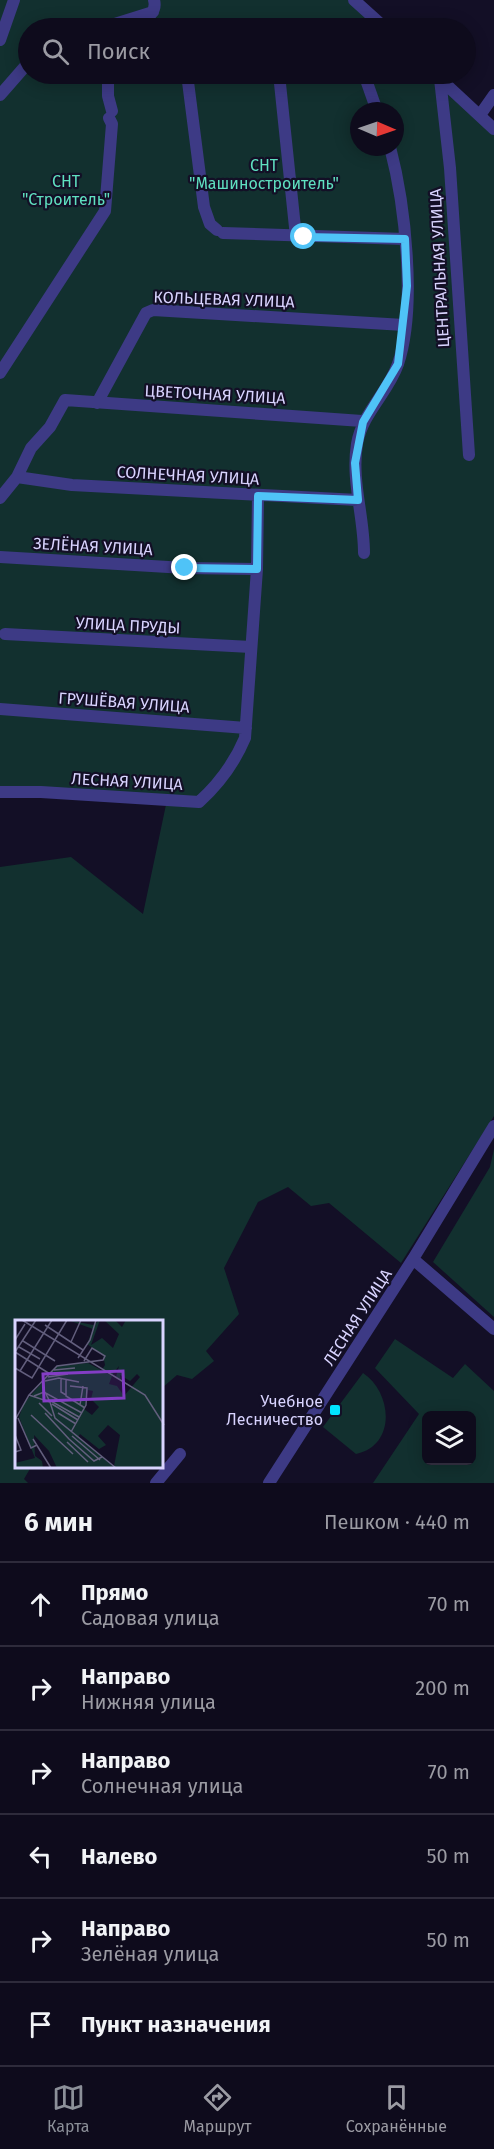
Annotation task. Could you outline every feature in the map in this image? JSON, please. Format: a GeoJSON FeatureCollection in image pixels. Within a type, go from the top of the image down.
{"type":"FeatureCollection","features":[{"type":"Feature","properties":{"kind":"street"},"geometry":{"type":"LineString","coordinates":[[0,40],[14,0]]}},
{"type":"Feature","properties":{"kind":"street"},"geometry":{"type":"LineString","coordinates":[[354,0],[374,18]]}},
{"type":"Feature","properties":{"kind":"street"},"geometry":{"type":"LineString","coordinates":[[126,18],[154,6]]}},
{"type":"Feature","properties":{"kind":"street"},"geometry":{"type":"LineString","coordinates":[[144,18],[154,6]]}},
{"type":"Feature","properties":{"kind":"street"},"geometry":{"type":"LineString","coordinates":[[0,95],[18,74]]}},
{"type":"Feature","properties":{"kind":"street"},"geometry":{"type":"LineString","coordinates":[[0,373],[105,211],[112,124],[108,84]]}},
{"type":"Feature","properties":{"kind":"street"},"geometry":{"type":"LineString","coordinates":[[188,84],[204,207],[210,224],[220,232],[296,237],[405,239]]}},
{"type":"Feature","properties":{"kind":"street"},"geometry":{"type":"LineString","coordinates":[[280,84],[296,237]]}},
{"type":"Feature","properties":{"kind":"street"},"geometry":{"type":"LineString","coordinates":[[368,84],[374,102]]}},
{"type":"Feature","properties":{"kind":"street","name":"ЦЕНТРАЛЬНАЯ УЛИЦА"},"geometry":{"type":"LineString","coordinates":[[439,84],[453,210],[469,455]]}},
{"type":"Feature","properties":{"kind":"street"},"geometry":{"type":"LineString","coordinates":[[447,84],[494,129]]}},
{"type":"Feature","properties":{"kind":"street"},"geometry":{"type":"LineString","coordinates":[[480,115],[494,95]]}},
{"type":"Feature","properties":{"kind":"street"},"geometry":{"type":"LineString","coordinates":[[364,553],[364,531],[358,500],[355,463],[363,422],[398,364],[407,286],[405,239],[398,177],[392,156]]}},
{"type":"Feature","properties":{"kind":"street","name":"КОЛЬЦЕВАЯ УЛИЦА"},"geometry":{"type":"LineString","coordinates":[[97,403],[146,313],[153,310],[404,326]]}},
{"type":"Feature","properties":{"kind":"street","name":"ЦВЕТОЧНАЯ УЛИЦА"},"geometry":{"type":"LineString","coordinates":[[17,477],[31,448],[50,427],[65,400],[363,422]]}},
{"type":"Feature","properties":{"kind":"street"},"geometry":{"type":"LineString","coordinates":[[0,498],[17,477]]}},
{"type":"Feature","properties":{"kind":"street","name":"СОЛНЕЧНАЯ УЛИЦА"},"geometry":{"type":"LineString","coordinates":[[17,477],[72,486],[358,500]]}},
{"type":"Feature","properties":{"kind":"street"},"geometry":{"type":"LineString","coordinates":[[246,728],[257,569],[258,496]]}},
{"type":"Feature","properties":{"kind":"street","name":"ЗЕЛЁНАЯ УЛИЦА"},"geometry":{"type":"LineString","coordinates":[[0,557],[185,568],[257,569]]}},
{"type":"Feature","properties":{"kind":"street","name":"УЛИЦА ПРУДЫ"},"geometry":{"type":"LineString","coordinates":[[5,634],[251,647]]}},
{"type":"Feature","properties":{"kind":"street","name":"ГРУШЁВАЯ УЛИЦА"},"geometry":{"type":"LineString","coordinates":[[0,710],[246,728]]}},
{"type":"Feature","properties":{"kind":"street","name":"ЛЕСНАЯ УЛИЦА"},"geometry":{"type":"LineString","coordinates":[[0,792],[41,792],[199,802],[219,783],[236,758],[246,728]]}},
{"type":"Feature","properties":{"kind":"street","name":"ЛЕСНАЯ УЛИЦА"},"geometry":{"type":"LineString","coordinates":[[269,1483],[413,1259],[494,1126]]}},
{"type":"Feature","properties":{"kind":"street"},"geometry":{"type":"LineString","coordinates":[[413,1259],[494,1329]]}},
{"type":"Feature","properties":{"kind":"street"},"geometry":{"type":"LineString","coordinates":[[156,1483],[180,1454]]}},
{"type":"Feature","properties":{"kind":"green space"},"geometry":{"type":"Polygon","coordinates":[[[0,0],[354,0],[374,18],[18,18],[18,84],[446,84],[494,129],[494,1116],[401,1263],[329,1203],[311,1206],[288,1187],[258,1202],[224,1268],[239,1314],[206,1351],[214,1361],[192,1379],[177,1375],[164,1386],[164,1320],[15,1320],[15,1468],[30,1468],[24,1479],[28,1483],[0,1483],[0,867],[71,857],[143,914],[167,800],[0,792],[0,0]]]}},
{"type":"Feature","properties":{"kind":"green space"},"geometry":{"type":"Polygon","coordinates":[[[494,1149],[494,1317],[433,1262],[490,1167],[494,1149]]]}},
{"type":"Feature","properties":{"kind":"green space"},"geometry":{"type":"Polygon","coordinates":[[[395,1339],[453,1378],[465,1364],[494,1391],[494,1483],[373,1483],[419,1414],[375,1368],[395,1339]]]}},
{"type":"Feature","properties":{"kind":"green space"},"geometry":{"type":"Polygon","coordinates":[[[363,1373],[380,1393],[385,1405],[386,1418],[384,1430],[378,1441],[369,1449],[356,1454],[323,1427],[363,1373]]]}},
{"type":"Feature","properties":{"kind":"place","name":"Учебное Лесничество"},"geometry":{"type":"Point","coordinates":[335,1410]}},
{"type":"Feature","properties":{"kind":"route"},"geometry":{"type":"LineString","coordinates":[[185,568],[257,569],[258,496],[358,500],[355,463],[357,442],[363,422],[398,364],[407,286],[405,239],[304,237]]}},
{"type":"Feature","properties":{"kind":"park label","name":"СНТ \"Машиностроитель\""},"geometry":{"type":"Point","coordinates":[264,174]}},
{"type":"Feature","properties":{"kind":"park label","name":"СНТ \"Строитель\""},"geometry":{"type":"Point","coordinates":[66,190]}}]}
